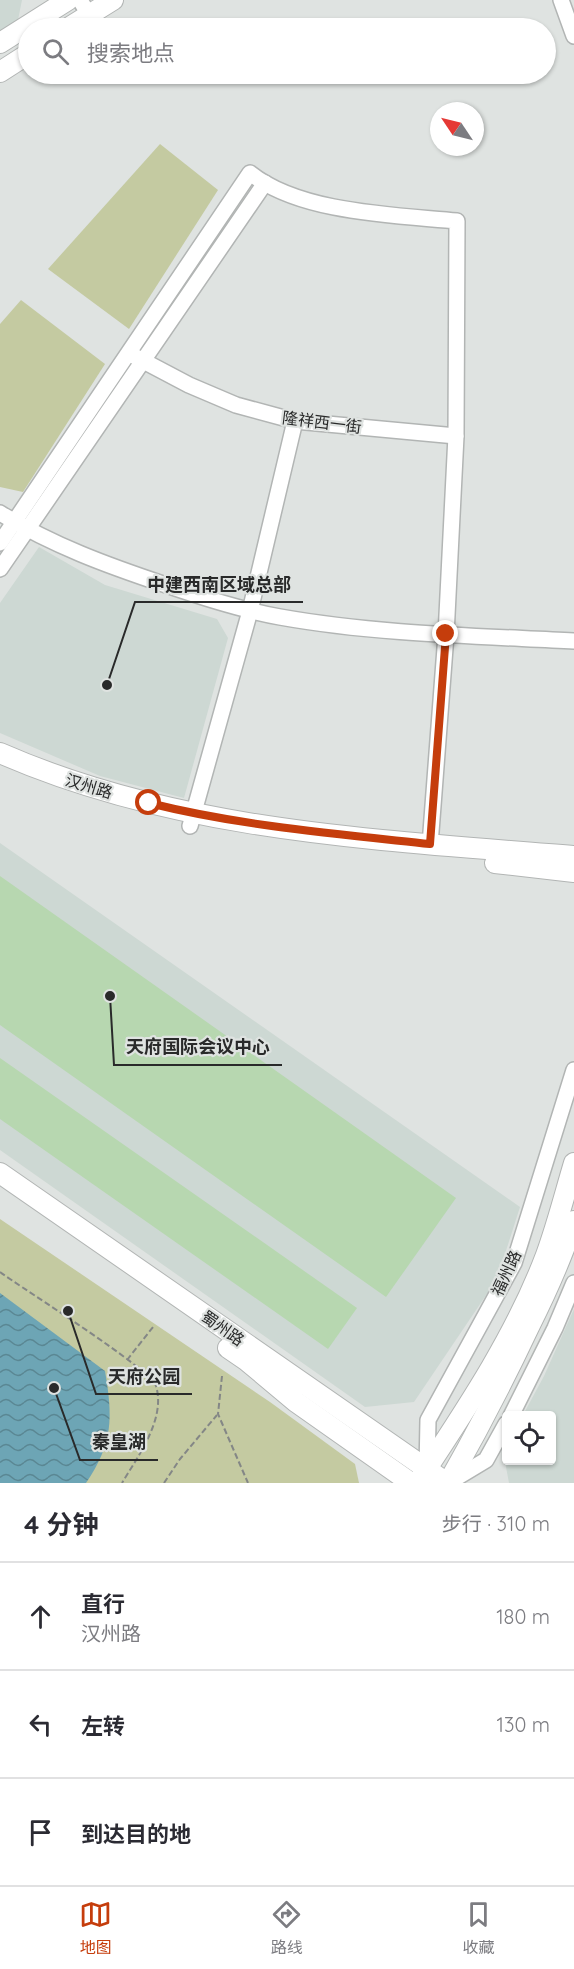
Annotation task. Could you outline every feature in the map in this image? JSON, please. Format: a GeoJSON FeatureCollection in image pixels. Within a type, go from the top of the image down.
{"type":"FeatureCollection","features":[{"type":"Feature","properties":{"kind":"main road"},"geometry":{"type":"LineString","coordinates":[[54,18],[74,9],[112,0]]}},
{"type":"Feature","properties":{"kind":"main road"},"geometry":{"type":"LineString","coordinates":[[0,43],[18,35]]}},
{"type":"Feature","properties":{"kind":"main road"},"geometry":{"type":"LineString","coordinates":[[0,72],[18,60]]}},
{"type":"Feature","properties":{"kind":"main road","name":"汉州路"},"geometry":{"type":"LineString","coordinates":[[0,753],[45,773],[251,837],[574,872]]}},
{"type":"Feature","properties":{"kind":"main road","name":"汉州路"},"geometry":{"type":"LineString","coordinates":[[0,768],[65,792],[142,816],[574,856]]}},
{"type":"Feature","properties":{"kind":"main road","name":"福州路"},"geometry":{"type":"LineString","coordinates":[[422,1476],[453,1431],[529,1296],[546,1254],[574,1163]]}},
{"type":"Feature","properties":{"kind":"main road","name":"蜀州路"},"geometry":{"type":"LineString","coordinates":[[0,1173],[422,1476],[448,1483]]}},
{"type":"Feature","properties":{"kind":"main road","name":"蜀州路"},"geometry":{"type":"LineString","coordinates":[[0,1188],[247,1361],[296,1402],[411,1483]]}},
{"type":"Feature","properties":{"kind":"main road"},"geometry":{"type":"LineString","coordinates":[[448,1483],[479,1429],[513,1361],[550,1282],[574,1221]]}},
{"type":"Feature","properties":{"kind":"street"},"geometry":{"type":"LineString","coordinates":[[561,0],[574,36]]}},
{"type":"Feature","properties":{"kind":"street"},"geometry":{"type":"LineString","coordinates":[[0,569],[21,526],[135,357],[250,173],[295,197],[347,209],[457,220],[456,436],[446,634],[430,844]]}},
{"type":"Feature","properties":{"kind":"street"},"geometry":{"type":"LineString","coordinates":[[135,357],[265,183]]}},
{"type":"Feature","properties":{"kind":"street","name":"隆祥西一街"},"geometry":{"type":"LineString","coordinates":[[135,357],[189,385],[236,405],[295,421],[456,436]]}},
{"type":"Feature","properties":{"kind":"street"},"geometry":{"type":"LineString","coordinates":[[191,820],[250,611],[295,421]]}},
{"type":"Feature","properties":{"kind":"street"},"geometry":{"type":"LineString","coordinates":[[0,513],[21,526],[111,567],[212,601],[250,611],[313,621],[446,634],[574,641]]}},
{"type":"Feature","properties":{"kind":"street"},"geometry":{"type":"LineString","coordinates":[[0,543],[21,526]]}},
{"type":"Feature","properties":{"kind":"street","name":"福州路"},"geometry":{"type":"LineString","coordinates":[[422,1476],[428,1420],[514,1263],[574,1070]]}},
{"type":"Feature","properties":{"kind":"street"},"geometry":{"type":"LineString","coordinates":[[514,1411],[573,1288]]}},
{"type":"Feature","properties":{"kind":"street"},"geometry":{"type":"LineString","coordinates":[[448,1483],[486,1460],[502,1433]]}},
{"type":"Feature","properties":{"kind":"path"},"geometry":{"type":"LineString","coordinates":[[0,1272],[147,1374],[156,1385],[157,1413],[151,1435],[122,1483]]}},
{"type":"Feature","properties":{"kind":"path"},"geometry":{"type":"LineString","coordinates":[[127,1360],[153,1327]]}},
{"type":"Feature","properties":{"kind":"path"},"geometry":{"type":"LineString","coordinates":[[222,1376],[218,1414],[248,1483]]}},
{"type":"Feature","properties":{"kind":"path"},"geometry":{"type":"LineString","coordinates":[[159,1483],[164,1482],[218,1414]]}},
{"type":"Feature","properties":{"kind":"shaded area"},"geometry":{"type":"Polygon","coordinates":[[[0,0],[22,0],[18,20],[0,31],[0,0]]]}},
{"type":"Feature","properties":{"kind":"shaded area"},"geometry":{"type":"Polygon","coordinates":[[[39,547],[105,585],[217,619],[228,638],[184,798],[100,776],[0,733],[0,603],[39,547]]]}},
{"type":"Feature","properties":{"kind":"shaded area"},"geometry":{"type":"Polygon","coordinates":[[[0,843],[520,1207],[497,1279],[414,1402],[365,1407],[0,1150],[0,843]]]}},
{"type":"Feature","properties":{"kind":"shaded area"},"geometry":{"type":"Polygon","coordinates":[[[574,1309],[574,1483],[509,1483],[506,1465],[556,1465],[556,1411],[525,1411],[544,1376],[574,1309]]]}},
{"type":"Feature","properties":{"kind":"green space"},"geometry":{"type":"Polygon","coordinates":[[[160,144],[218,190],[129,329],[48,269],[160,144]]]}},
{"type":"Feature","properties":{"kind":"green space"},"geometry":{"type":"Polygon","coordinates":[[[21,300],[105,364],[23,492],[0,487],[0,324],[21,300]]]}},
{"type":"Feature","properties":{"kind":"green space"},"geometry":{"type":"Polygon","coordinates":[[[0,1219],[270,1402],[355,1464],[359,1483],[0,1483],[0,1219]]]}},
{"type":"Feature","properties":{"kind":"water"},"geometry":{"type":"Polygon","coordinates":[[[0,1293],[105,1371],[110,1417],[109,1430],[95,1469],[86,1483],[0,1483],[0,1293]]]}},
{"type":"Feature","properties":{"kind":"building"},"geometry":{"type":"Polygon","coordinates":[[[0,876],[456,1198],[386,1297],[0,1025],[0,876]]]}},
{"type":"Feature","properties":{"kind":"building"},"geometry":{"type":"Polygon","coordinates":[[[0,1058],[357,1308],[328,1349],[0,1119],[0,1058]]]}},
{"type":"Feature","properties":{"kind":"place","name":"中建西南区域总部"},"geometry":{"type":"Point","coordinates":[107,685]}},
{"type":"Feature","properties":{"kind":"place","name":"天府国际会议中心"},"geometry":{"type":"Point","coordinates":[110,996]}},
{"type":"Feature","properties":{"kind":"place","name":"天府公园"},"geometry":{"type":"Point","coordinates":[68,1311]}},
{"type":"Feature","properties":{"kind":"place","name":"秦皇湖"},"geometry":{"type":"Point","coordinates":[54,1388]}},
{"type":"Feature","properties":{"kind":"route"},"geometry":{"type":"LineString","coordinates":[[149,803],[192,814],[244,823],[430,844],[446,634]]}}]}
